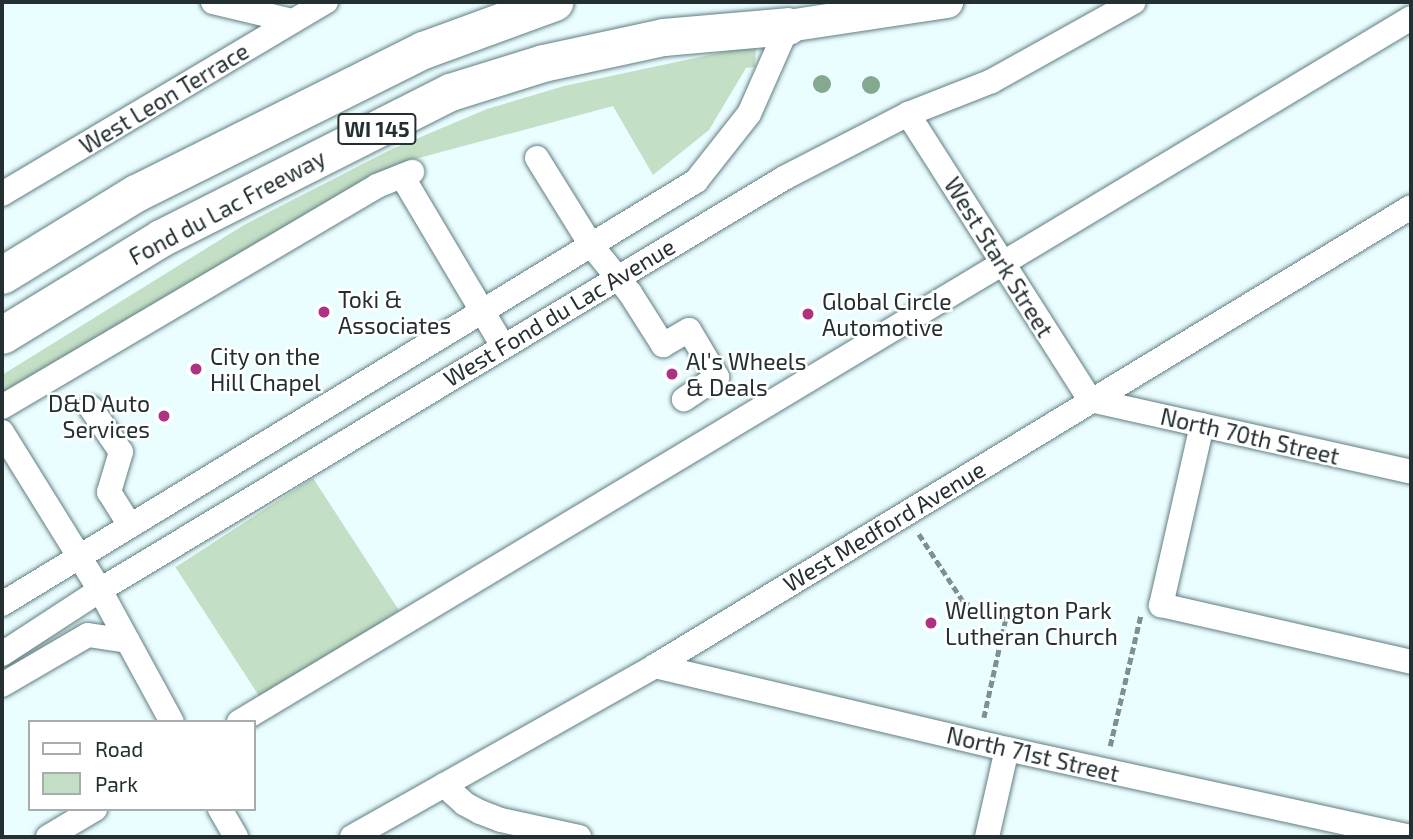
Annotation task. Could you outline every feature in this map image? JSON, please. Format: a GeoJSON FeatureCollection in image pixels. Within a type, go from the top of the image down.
{"type":"FeatureCollection","features":[{"type":"Feature","properties":{"kind":"highway","name":"WI 145"},"geometry":{"type":"LineString","coordinates":[[2,275],[136,193],[411,56],[554,2]]}},
{"type":"Feature","properties":{"kind":"highway","name":"Fond du Lac Freeway"},"geometry":{"type":"LineString","coordinates":[[2,335],[161,238],[450,92],[543,63],[663,37],[796,14]]}},
{"type":"Feature","properties":{"kind":"main road","name":"WI 145"},"geometry":{"type":"LineString","coordinates":[[796,14],[947,2]]}},
{"type":"Feature","properties":{"kind":"street"},"geometry":{"type":"LineString","coordinates":[[213,2],[292,21]]}},
{"type":"Feature","properties":{"kind":"street","name":"West Leon Terrace"},"geometry":{"type":"LineString","coordinates":[[2,194],[326,2]]}},
{"type":"Feature","properties":{"kind":"street","name":"West Fond du Lac Avenue"},"geometry":{"type":"LineString","coordinates":[[2,654],[100,590],[784,178],[908,114],[992,81],[1134,2]]}},
{"type":"Feature","properties":{"kind":"street","name":"West Fond du Lac Avenue"},"geometry":{"type":"LineString","coordinates":[[2,604],[696,181],[749,114],[796,14]]}},
{"type":"Feature","properties":{"kind":"street"},"geometry":{"type":"LineString","coordinates":[[242,720],[1411,18]]}},
{"type":"Feature","properties":{"kind":"street","name":"West Stark Street"},"geometry":{"type":"LineString","coordinates":[[908,114],[1090,400]]}},
{"type":"Feature","properties":{"kind":"street"},"geometry":{"type":"LineString","coordinates":[[537,158],[591,245],[618,276],[663,345],[689,330],[718,377],[684,399]]}},
{"type":"Feature","properties":{"kind":"street"},"geometry":{"type":"LineString","coordinates":[[2,407],[377,186],[407,174],[503,346]]}},
{"type":"Feature","properties":{"kind":"street","name":"West Medford Avenue"},"geometry":{"type":"LineString","coordinates":[[352,837],[655,666],[1411,206]]}},
{"type":"Feature","properties":{"kind":"street","name":"North 70th Street"},"geometry":{"type":"LineString","coordinates":[[1090,400],[1411,472]]}},
{"type":"Feature","properties":{"kind":"street"},"geometry":{"type":"LineString","coordinates":[[91,408],[121,452],[109,492],[130,526]]}},
{"type":"Feature","properties":{"kind":"street"},"geometry":{"type":"LineString","coordinates":[[1202,425],[1161,605],[1411,662]]}},
{"type":"Feature","properties":{"kind":"street"},"geometry":{"type":"LineString","coordinates":[[2,432],[100,590],[171,720]]}},
{"type":"Feature","properties":{"kind":"street"},"geometry":{"type":"LineString","coordinates":[[2,685],[88,635],[128,642]]}},
{"type":"Feature","properties":{"kind":"street","name":"North 71st Street"},"geometry":{"type":"LineString","coordinates":[[655,666],[1007,749],[1411,837]]}},
{"type":"Feature","properties":{"kind":"street"},"geometry":{"type":"LineString","coordinates":[[986,837],[1007,749]]}},
{"type":"Feature","properties":{"kind":"street"},"geometry":{"type":"LineString","coordinates":[[444,785],[465,804],[491,816],[579,837]]}},
{"type":"Feature","properties":{"kind":"street"},"geometry":{"type":"LineString","coordinates":[[48,837],[92,811]]}},
{"type":"Feature","properties":{"kind":"street"},"geometry":{"type":"LineString","coordinates":[[221,811],[236,837]]}},
{"type":"Feature","properties":{"kind":"path"},"geometry":{"type":"LineString","coordinates":[[919,534],[963,601],[981,612],[1006,619],[985,718]]}},
{"type":"Feature","properties":{"kind":"green space"},"geometry":{"type":"Polygon","coordinates":[[[756,45],[755,67],[746,68],[709,130],[653,175],[613,106],[404,162],[315,210],[2,398],[2,375],[244,225],[392,149],[487,109],[564,86],[756,45]]]}},
{"type":"Feature","properties":{"kind":"green space"},"geometry":{"type":"Polygon","coordinates":[[[313,478],[399,611],[262,700],[175,567],[313,478]]]}},
{"type":"Feature","properties":{"kind":"place","name":"Toki & Associates"},"geometry":{"type":"Point","coordinates":[324,312]}},
{"type":"Feature","properties":{"kind":"place","name":"Global Circle Automotive"},"geometry":{"type":"Point","coordinates":[808,314]}},
{"type":"Feature","properties":{"kind":"place","name":"City on the Hill Chapel"},"geometry":{"type":"Point","coordinates":[196,369]}},
{"type":"Feature","properties":{"kind":"place","name":"Al's Wheels & Deals"},"geometry":{"type":"Point","coordinates":[672,374]}},
{"type":"Feature","properties":{"kind":"place","name":"D&D Auto Services"},"geometry":{"type":"Point","coordinates":[164,416]}},
{"type":"Feature","properties":{"kind":"place","name":"Wellington Park Lutheran Church"},"geometry":{"type":"Point","coordinates":[931,623]}}]}
